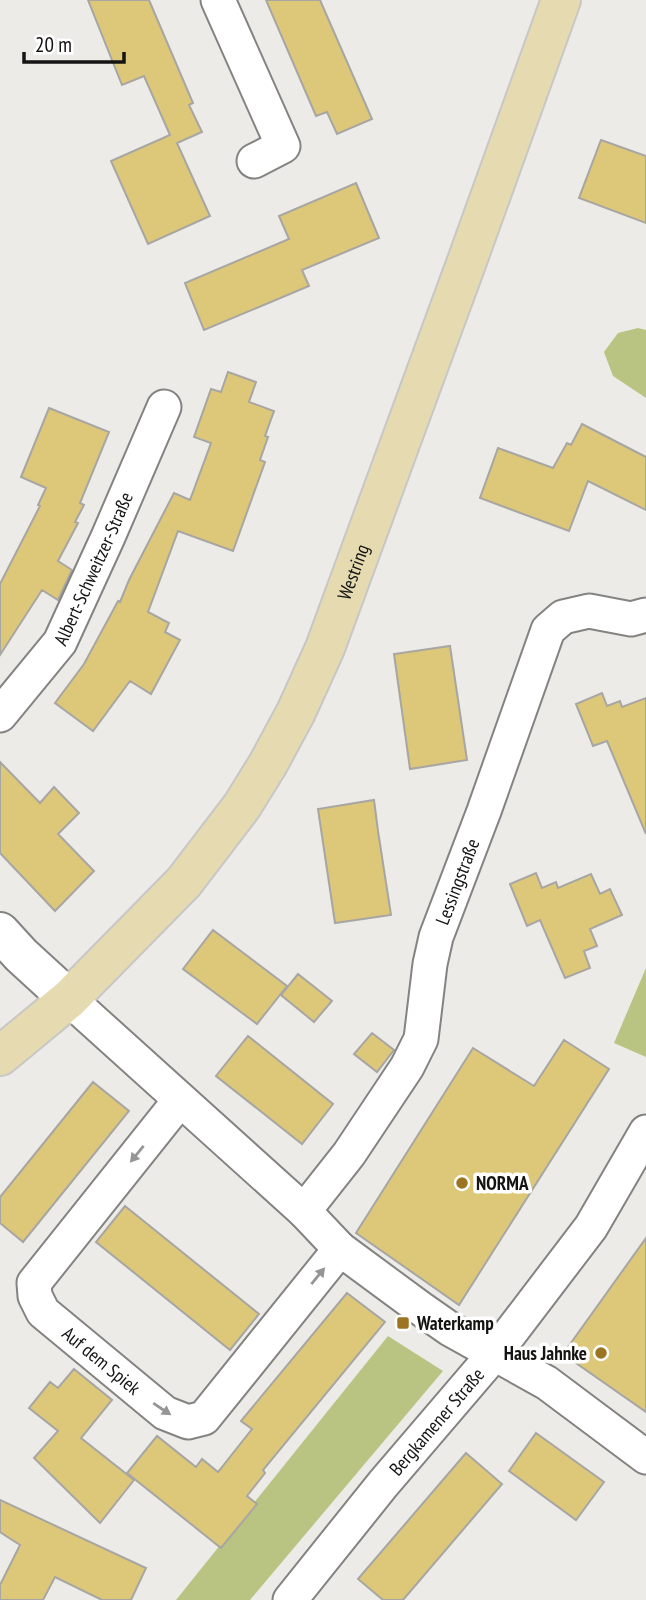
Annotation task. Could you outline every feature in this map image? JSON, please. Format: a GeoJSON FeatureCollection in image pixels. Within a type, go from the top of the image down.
{"type":"FeatureCollection","features":[{"type":"Feature","properties":{"kind":"main road","name":"Westring"},"geometry":{"type":"LineString","coordinates":[[0,1056],[69,999],[184,882],[242,806],[296,712],[326,648],[561,0]]}},
{"type":"Feature","properties":{"kind":"street"},"geometry":{"type":"LineString","coordinates":[[218,0],[283,146],[254,161]]}},
{"type":"Feature","properties":{"kind":"street","name":"Albert-Schweitzer-Straße"},"geometry":{"type":"LineString","coordinates":[[0,715],[60,642],[164,407]]}},
{"type":"Feature","properties":{"kind":"street","name":"Lessingstraße"},"geometry":{"type":"LineString","coordinates":[[304,1211],[349,1154],[407,1067],[421,1039],[436,937],[548,630],[563,617],[589,611],[631,620],[646,615]]}},
{"type":"Feature","properties":{"kind":"street"},"geometry":{"type":"LineString","coordinates":[[0,932],[20,955],[304,1211],[340,1250],[450,1329],[547,1383],[646,1457]]}},
{"type":"Feature","properties":{"kind":"street","name":"Auf dem Spiek"},"geometry":{"type":"LineString","coordinates":[[180,1100],[34,1283],[35,1296],[43,1312],[165,1413],[188,1422],[204,1418],[340,1250]]}},
{"type":"Feature","properties":{"kind":"street","name":"Bergkamener Straße"},"geometry":{"type":"LineString","coordinates":[[290,1600],[383,1484],[495,1353],[591,1227],[646,1132]]}},
{"type":"Feature","properties":{"kind":"green space"},"geometry":{"type":"Polygon","coordinates":[[[638,328],[646,330],[646,398],[613,376],[604,352],[618,333],[638,328]]]}},
{"type":"Feature","properties":{"kind":"green space"},"geometry":{"type":"Polygon","coordinates":[[[646,968],[646,1057],[614,1043],[646,968]]]}},
{"type":"Feature","properties":{"kind":"green space"},"geometry":{"type":"Polygon","coordinates":[[[388,1336],[443,1371],[250,1600],[176,1600],[388,1336]]]}},
{"type":"Feature","properties":{"kind":"building"},"geometry":{"type":"Polygon","coordinates":[[[88,0],[149,0],[193,103],[189,105],[202,132],[177,143],[210,216],[148,244],[111,161],[170,135],[144,76],[122,85],[88,0]]]}},
{"type":"Feature","properties":{"kind":"building"},"geometry":{"type":"Polygon","coordinates":[[[266,0],[320,0],[372,119],[337,134],[327,112],[316,116],[266,0]]]}},
{"type":"Feature","properties":{"kind":"building"},"geometry":{"type":"Polygon","coordinates":[[[601,140],[646,156],[646,223],[579,198],[601,140]]]}},
{"type":"Feature","properties":{"kind":"building"},"geometry":{"type":"Polygon","coordinates":[[[356,183],[379,238],[302,270],[309,286],[204,330],[185,283],[289,239],[279,216],[356,183]]]}},
{"type":"Feature","properties":{"kind":"building"},"geometry":{"type":"Polygon","coordinates":[[[228,372],[256,382],[249,402],[274,411],[260,460],[265,462],[233,551],[178,531],[148,612],[169,623],[165,632],[180,640],[151,694],[130,681],[93,731],[55,703],[84,664],[118,601],[120,602],[174,493],[190,500],[211,443],[194,437],[211,389],[221,392],[228,372]]]}},
{"type":"Feature","properties":{"kind":"building"},"geometry":{"type":"Polygon","coordinates":[[[49,408],[109,432],[80,503],[84,505],[75,522],[78,523],[58,561],[72,570],[58,600],[42,590],[0,655],[0,584],[40,506],[38,505],[46,488],[21,477],[49,408]]]}},
{"type":"Feature","properties":{"kind":"building"},"geometry":{"type":"Polygon","coordinates":[[[582,424],[646,457],[646,510],[588,481],[569,531],[480,498],[498,448],[553,468],[567,443],[571,445],[582,424]]]}},
{"type":"Feature","properties":{"kind":"building"},"geometry":{"type":"Polygon","coordinates":[[[450,646],[467,760],[410,769],[394,654],[450,646]]]}},
{"type":"Feature","properties":{"kind":"building"},"geometry":{"type":"Polygon","coordinates":[[[602,693],[607,706],[620,701],[622,707],[646,698],[646,834],[607,741],[593,746],[576,704],[602,693]]]}},
{"type":"Feature","properties":{"kind":"building"},"geometry":{"type":"Polygon","coordinates":[[[0,762],[40,803],[54,787],[79,813],[58,834],[94,871],[55,911],[0,853],[0,762]]]}},
{"type":"Feature","properties":{"kind":"building"},"geometry":{"type":"Polygon","coordinates":[[[374,800],[391,915],[335,923],[318,809],[374,800]]]}},
{"type":"Feature","properties":{"kind":"building"},"geometry":{"type":"Polygon","coordinates":[[[536,873],[542,888],[556,882],[558,888],[591,874],[600,894],[610,889],[622,915],[590,929],[597,946],[584,951],[590,968],[565,978],[540,920],[527,926],[510,884],[536,873]]]}},
{"type":"Feature","properties":{"kind":"building"},"geometry":{"type":"Polygon","coordinates":[[[213,930],[287,986],[257,1024],[183,969],[213,930]]]}},
{"type":"Feature","properties":{"kind":"building"},"geometry":{"type":"Polygon","coordinates":[[[298,974],[332,1001],[314,1022],[281,995],[298,974]]]}},
{"type":"Feature","properties":{"kind":"building"},"geometry":{"type":"Polygon","coordinates":[[[372,1033],[394,1050],[377,1072],[354,1054],[372,1033]]]}},
{"type":"Feature","properties":{"kind":"building"},"geometry":{"type":"Polygon","coordinates":[[[248,1036],[333,1104],[302,1144],[216,1076],[248,1036]]]}},
{"type":"Feature","properties":{"kind":"building","name":"NORMA"},"geometry":{"type":"Polygon","coordinates":[[[564,1040],[609,1069],[459,1305],[356,1233],[473,1048],[534,1086],[564,1040]]]}},
{"type":"Feature","properties":{"kind":"building"},"geometry":{"type":"Polygon","coordinates":[[[93,1082],[129,1111],[23,1242],[0,1223],[0,1197],[93,1082]]]}},
{"type":"Feature","properties":{"kind":"building"},"geometry":{"type":"Polygon","coordinates":[[[125,1206],[259,1314],[230,1350],[96,1242],[125,1206]]]}},
{"type":"Feature","properties":{"kind":"building"},"geometry":{"type":"Polygon","coordinates":[[[646,1238],[646,1412],[563,1354],[646,1238]]]}},
{"type":"Feature","properties":{"kind":"building"},"geometry":{"type":"Polygon","coordinates":[[[347,1293],[385,1322],[263,1470],[265,1473],[247,1496],[257,1504],[221,1548],[127,1473],[157,1436],[196,1467],[202,1459],[218,1472],[252,1429],[241,1421],[347,1293]]]}},
{"type":"Feature","properties":{"kind":"building"},"geometry":{"type":"Polygon","coordinates":[[[74,1369],[112,1400],[81,1438],[134,1480],[100,1523],[34,1458],[58,1431],[29,1408],[50,1382],[58,1388],[74,1369]]]}},
{"type":"Feature","properties":{"kind":"building"},"geometry":{"type":"Polygon","coordinates":[[[536,1433],[604,1482],[576,1520],[509,1471],[536,1433]]]}},
{"type":"Feature","properties":{"kind":"building"},"geometry":{"type":"Polygon","coordinates":[[[466,1453],[502,1484],[403,1600],[383,1600],[358,1579],[466,1453]]]}},
{"type":"Feature","properties":{"kind":"building"},"geometry":{"type":"Polygon","coordinates":[[[0,1500],[146,1568],[131,1600],[102,1600],[55,1577],[43,1600],[0,1600],[0,1585],[20,1545],[0,1532],[0,1500]]]}},
{"type":"Feature","properties":{"kind":"place","name":"NORMA"},"geometry":{"type":"Point","coordinates":[462,1183]}},
{"type":"Feature","properties":{"kind":"place","name":"Waterkamp"},"geometry":{"type":"Point","coordinates":[403,1323]}},
{"type":"Feature","properties":{"kind":"place","name":"Haus Jahnke"},"geometry":{"type":"Point","coordinates":[601,1353]}}]}
